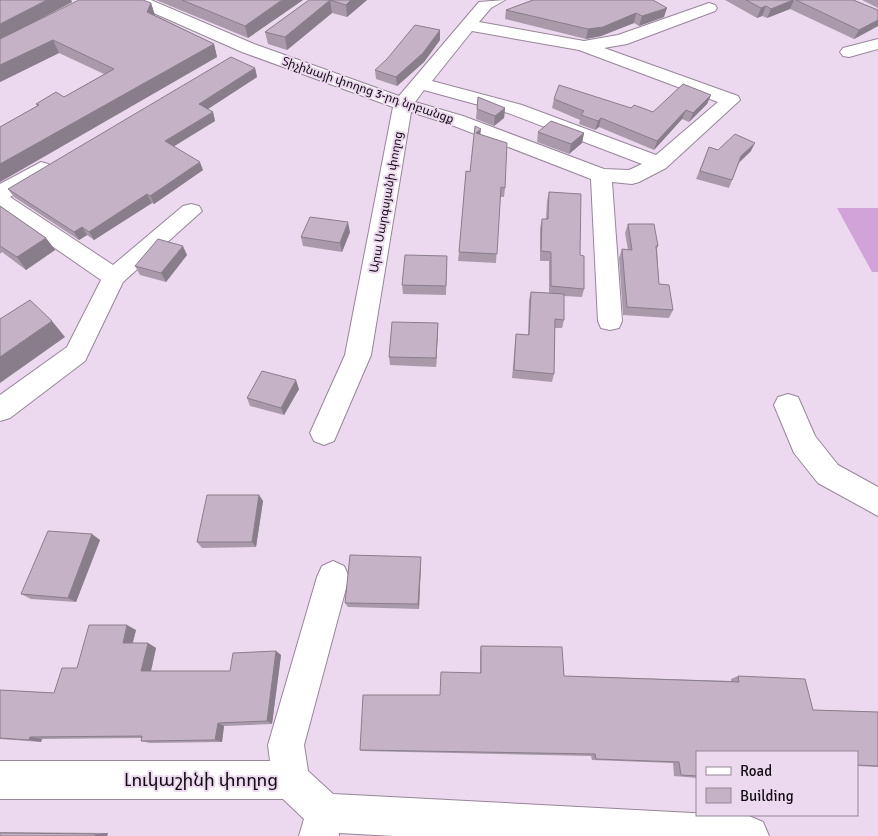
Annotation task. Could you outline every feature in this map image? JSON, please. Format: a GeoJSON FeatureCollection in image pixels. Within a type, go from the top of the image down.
{"type":"FeatureCollection","features":[{"type":"Feature","properties":{"kind":"street","name":"Տիչինայի փողոց 3-րդ նրբանցք"},"geometry":{"type":"LineString","coordinates":[[137,0],[256,42],[403,104],[456,120],[601,175],[632,177],[659,163],[731,100],[584,46]]}},
{"type":"Feature","properties":{"kind":"street"},"geometry":{"type":"LineString","coordinates":[[403,104],[422,84],[485,5],[497,0]]}},
{"type":"Feature","properties":{"kind":"street"},"geometry":{"type":"LineString","coordinates":[[468,25],[584,46],[621,40],[718,4]]}},
{"type":"Feature","properties":{"kind":"street"},"geometry":{"type":"LineString","coordinates":[[231,58],[256,42]]}},
{"type":"Feature","properties":{"kind":"street"},"geometry":{"type":"LineString","coordinates":[[849,52],[878,44]]}},
{"type":"Feature","properties":{"kind":"street"},"geometry":{"type":"LineString","coordinates":[[422,84],[515,109],[659,163]]}},
{"type":"Feature","properties":{"kind":"street","name":"Արա Սարգսյանի փողոց"},"geometry":{"type":"LineString","coordinates":[[324,433],[358,355],[403,104]]}},
{"type":"Feature","properties":{"kind":"street"},"geometry":{"type":"LineString","coordinates":[[0,193],[60,158]]}},
{"type":"Feature","properties":{"kind":"street"},"geometry":{"type":"LineString","coordinates":[[601,175],[610,321]]}},
{"type":"Feature","properties":{"kind":"street"},"geometry":{"type":"LineString","coordinates":[[0,200],[114,277]]}},
{"type":"Feature","properties":{"kind":"street"},"geometry":{"type":"LineString","coordinates":[[0,410],[76,354],[114,277],[191,211]]}},
{"type":"Feature","properties":{"kind":"street"},"geometry":{"type":"LineString","coordinates":[[788,405],[804,444],[828,474],[878,502]]}},
{"type":"Feature","properties":{"kind":"street"},"geometry":{"type":"LineString","coordinates":[[291,780],[286,745],[333,577]]}},
{"type":"Feature","properties":{"kind":"street","name":"Լուկաշինի փողոց"},"geometry":{"type":"LineString","coordinates":[[0,780],[291,780],[322,825],[749,836]]}},
{"type":"Feature","properties":{"kind":"shaded area"},"geometry":{"type":"Polygon","coordinates":[[[837,208],[878,208],[878,272],[872,272],[837,208]]]}},
{"type":"Feature","properties":{"kind":"building"},"geometry":{"type":"Polygon","coordinates":[[[0,0],[47,0],[0,24],[0,0]]]}},
{"type":"Feature","properties":{"kind":"building"},"geometry":{"type":"Polygon","coordinates":[[[79,0],[143,0],[151,3],[147,12],[214,44],[0,164],[0,127],[39,105],[36,104],[56,92],[64,97],[114,69],[53,40],[0,65],[0,39],[79,0]]]}},
{"type":"Feature","properties":{"kind":"building"},"geometry":{"type":"Polygon","coordinates":[[[182,0],[282,0],[245,26],[182,0]]]}},
{"type":"Feature","properties":{"kind":"building"},"geometry":{"type":"Polygon","coordinates":[[[309,0],[330,0],[285,37],[265,32],[309,0]]]}},
{"type":"Feature","properties":{"kind":"building"},"geometry":{"type":"Polygon","coordinates":[[[330,0],[351,0],[346,5],[330,0]]]}},
{"type":"Feature","properties":{"kind":"building"},"geometry":{"type":"Polygon","coordinates":[[[533,0],[653,0],[667,8],[642,16],[636,13],[603,27],[588,29],[506,10],[533,0]]]}},
{"type":"Feature","properties":{"kind":"building"},"geometry":{"type":"Polygon","coordinates":[[[746,0],[793,0],[771,9],[766,6],[761,8],[746,0]]]}},
{"type":"Feature","properties":{"kind":"building"},"geometry":{"type":"Polygon","coordinates":[[[796,0],[853,0],[878,10],[878,20],[859,30],[796,0]]]}},
{"type":"Feature","properties":{"kind":"building"},"geometry":{"type":"Polygon","coordinates":[[[415,25],[440,30],[423,53],[396,77],[375,70],[387,59],[415,25]]]}},
{"type":"Feature","properties":{"kind":"building"},"geometry":{"type":"Polygon","coordinates":[[[231,57],[255,68],[199,104],[213,112],[165,141],[200,162],[150,196],[147,194],[89,232],[82,227],[74,232],[8,189],[231,57]]]}},
{"type":"Feature","properties":{"kind":"building"},"geometry":{"type":"Polygon","coordinates":[[[683,84],[711,95],[693,113],[686,110],[657,141],[601,118],[598,121],[581,115],[584,111],[554,99],[559,85],[631,108],[634,105],[653,112],[683,84]]]}},
{"type":"Feature","properties":{"kind":"building"},"geometry":{"type":"Polygon","coordinates":[[[478,97],[505,108],[495,116],[477,109],[478,97]]]}},
{"type":"Feature","properties":{"kind":"building"},"geometry":{"type":"Polygon","coordinates":[[[551,121],[584,133],[571,144],[538,132],[551,121]]]}},
{"type":"Feature","properties":{"kind":"building"},"geometry":{"type":"Polygon","coordinates":[[[475,126],[481,129],[476,133],[507,143],[505,188],[501,187],[497,254],[459,252],[466,171],[470,172],[475,126]]]}},
{"type":"Feature","properties":{"kind":"building"},"geometry":{"type":"Polygon","coordinates":[[[735,134],[755,143],[741,156],[732,180],[700,171],[709,147],[718,150],[735,134]]]}},
{"type":"Feature","properties":{"kind":"building"},"geometry":{"type":"Polygon","coordinates":[[[549,192],[581,194],[580,255],[584,256],[584,289],[551,286],[551,252],[541,251],[542,219],[548,219],[549,192]]]}},
{"type":"Feature","properties":{"kind":"building"},"geometry":{"type":"Polygon","coordinates":[[[0,206],[46,238],[17,257],[0,246],[0,206]]]}},
{"type":"Feature","properties":{"kind":"building"},"geometry":{"type":"Polygon","coordinates":[[[310,217],[348,222],[340,243],[301,237],[310,217]]]}},
{"type":"Feature","properties":{"kind":"building"},"geometry":{"type":"Polygon","coordinates":[[[628,224],[654,224],[658,246],[656,246],[659,284],[669,285],[673,310],[627,307],[622,249],[632,250],[628,224]]]}},
{"type":"Feature","properties":{"kind":"building"},"geometry":{"type":"Polygon","coordinates":[[[158,239],[183,246],[161,273],[135,266],[158,239]]]}},
{"type":"Feature","properties":{"kind":"building"},"geometry":{"type":"Polygon","coordinates":[[[405,255],[447,256],[446,286],[402,285],[405,255]]]}},
{"type":"Feature","properties":{"kind":"building"},"geometry":{"type":"Polygon","coordinates":[[[531,292],[564,294],[564,320],[555,319],[554,374],[514,370],[516,334],[529,335],[531,292]]]}},
{"type":"Feature","properties":{"kind":"building"},"geometry":{"type":"Polygon","coordinates":[[[30,300],[52,321],[0,357],[0,319],[30,300]]]}},
{"type":"Feature","properties":{"kind":"building"},"geometry":{"type":"Polygon","coordinates":[[[392,322],[438,323],[436,358],[389,357],[392,322]]]}},
{"type":"Feature","properties":{"kind":"building"},"geometry":{"type":"Polygon","coordinates":[[[262,371],[296,380],[281,408],[247,398],[262,371]]]}},
{"type":"Feature","properties":{"kind":"building"},"geometry":{"type":"Polygon","coordinates":[[[207,495],[259,495],[252,542],[197,542],[207,495]]]}},
{"type":"Feature","properties":{"kind":"building"},"geometry":{"type":"Polygon","coordinates":[[[48,531],[92,534],[68,598],[21,594],[48,531]]]}},
{"type":"Feature","properties":{"kind":"building"},"geometry":{"type":"Polygon","coordinates":[[[350,555],[421,557],[418,604],[345,603],[350,555]]]}},
{"type":"Feature","properties":{"kind":"building"},"geometry":{"type":"Polygon","coordinates":[[[89,625],[127,625],[123,643],[148,643],[141,671],[230,671],[233,653],[276,651],[267,721],[218,723],[215,740],[141,741],[142,736],[30,737],[29,740],[0,738],[0,690],[54,693],[62,668],[77,668],[89,625]]]}},
{"type":"Feature","properties":{"kind":"building"},"geometry":{"type":"Polygon","coordinates":[[[481,646],[562,647],[564,676],[739,682],[738,676],[805,679],[813,710],[878,712],[878,766],[858,765],[858,751],[696,751],[696,776],[681,775],[679,762],[596,759],[595,754],[360,750],[363,695],[440,695],[441,672],[481,673],[481,646]]]}},
{"type":"Feature","properties":{"kind":"building"},"geometry":{"type":"Polygon","coordinates":[[[0,833],[96,834],[95,836],[0,836],[0,833]]]}}]}
